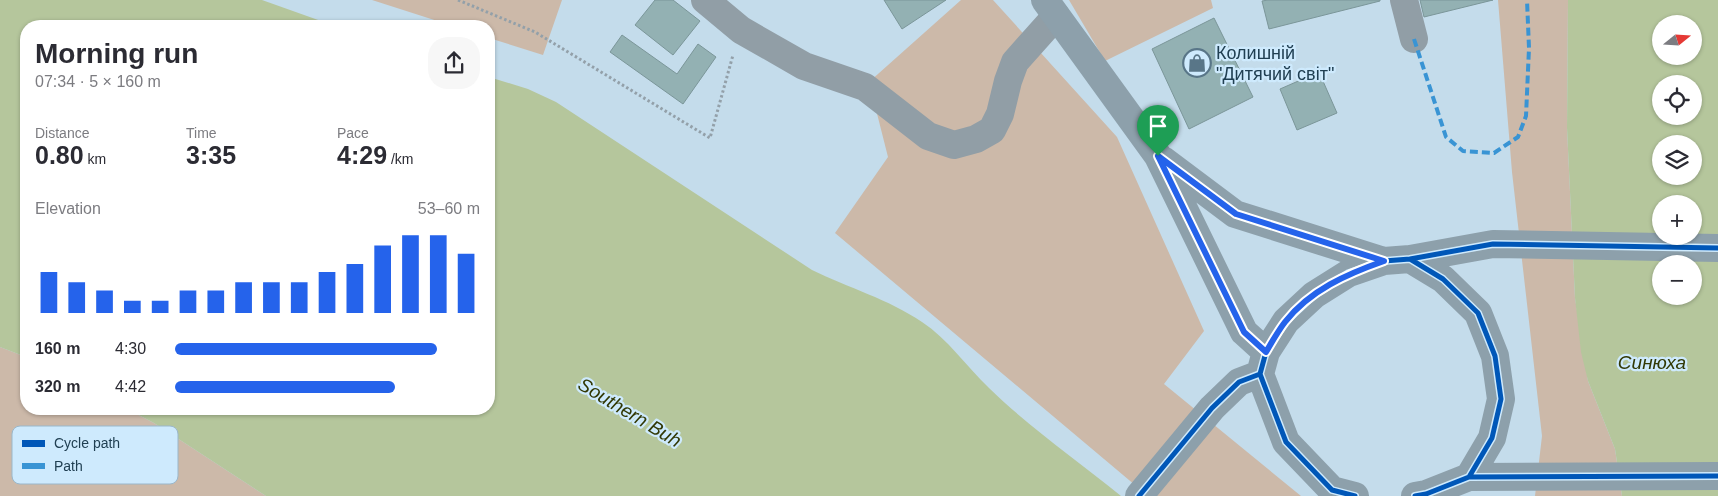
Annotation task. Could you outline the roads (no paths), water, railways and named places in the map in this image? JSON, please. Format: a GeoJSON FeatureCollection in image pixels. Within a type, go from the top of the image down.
{"type":"FeatureCollection","features":[{"type":"Feature","properties":{"kind":"main road"},"geometry":{"type":"LineString","coordinates":[[1051,8],[1158,156],[1244,332],[1263,363],[1286,442],[1332,490],[1355,496]]}},
{"type":"Feature","properties":{"kind":"main road"},"geometry":{"type":"LineString","coordinates":[[1158,156],[1236,214],[1397,260],[1443,279],[1478,313],[1495,356],[1501,398],[1492,438],[1469,477]]}},
{"type":"Feature","properties":{"kind":"main road"},"geometry":{"type":"LineString","coordinates":[[1140,496],[1212,408],[1239,382],[1263,363],[1286,321],[1314,294],[1349,274],[1397,260],[1493,244],[1718,248]]}},
{"type":"Feature","properties":{"kind":"main road"},"geometry":{"type":"LineString","coordinates":[[1422,495],[1469,477],[1718,476]]}},
{"type":"Feature","properties":{"kind":"street"},"geometry":{"type":"LineString","coordinates":[[705,0],[741,30],[804,66],[865,87],[928,136],[954,145],[976,139],[992,130],[1000,114],[1015,62],[1051,8]]}},
{"type":"Feature","properties":{"kind":"street"},"geometry":{"type":"LineString","coordinates":[[1404,0],[1414,39]]}},
{"type":"Feature","properties":{"kind":"water"},"geometry":{"type":"Polygon","coordinates":[[[0,0],[262,0],[318,20],[20,20],[20,355],[0,347],[0,0]]]}},
{"type":"Feature","properties":{"kind":"water","name":"Синюха"},"geometry":{"type":"Polygon","coordinates":[[[1568,0],[1718,0],[1718,496],[1622,496],[1615,449],[1588,381],[1581,352],[1575,298],[1567,128],[1568,0]]]}},
{"type":"Feature","properties":{"kind":"water","name":"Southern Buh"},"geometry":{"type":"Polygon","coordinates":[[[495,79],[528,89],[556,102],[812,270],[882,300],[922,322],[940,336],[1005,403],[1121,496],[266,496],[178,439],[178,426],[159,426],[139,415],[495,415],[495,79]]]}},
{"type":"Feature","properties":{"kind":"place","name":"Колишній \"Дитячий світ\""},"geometry":{"type":"Point","coordinates":[1197,63]}}]}
